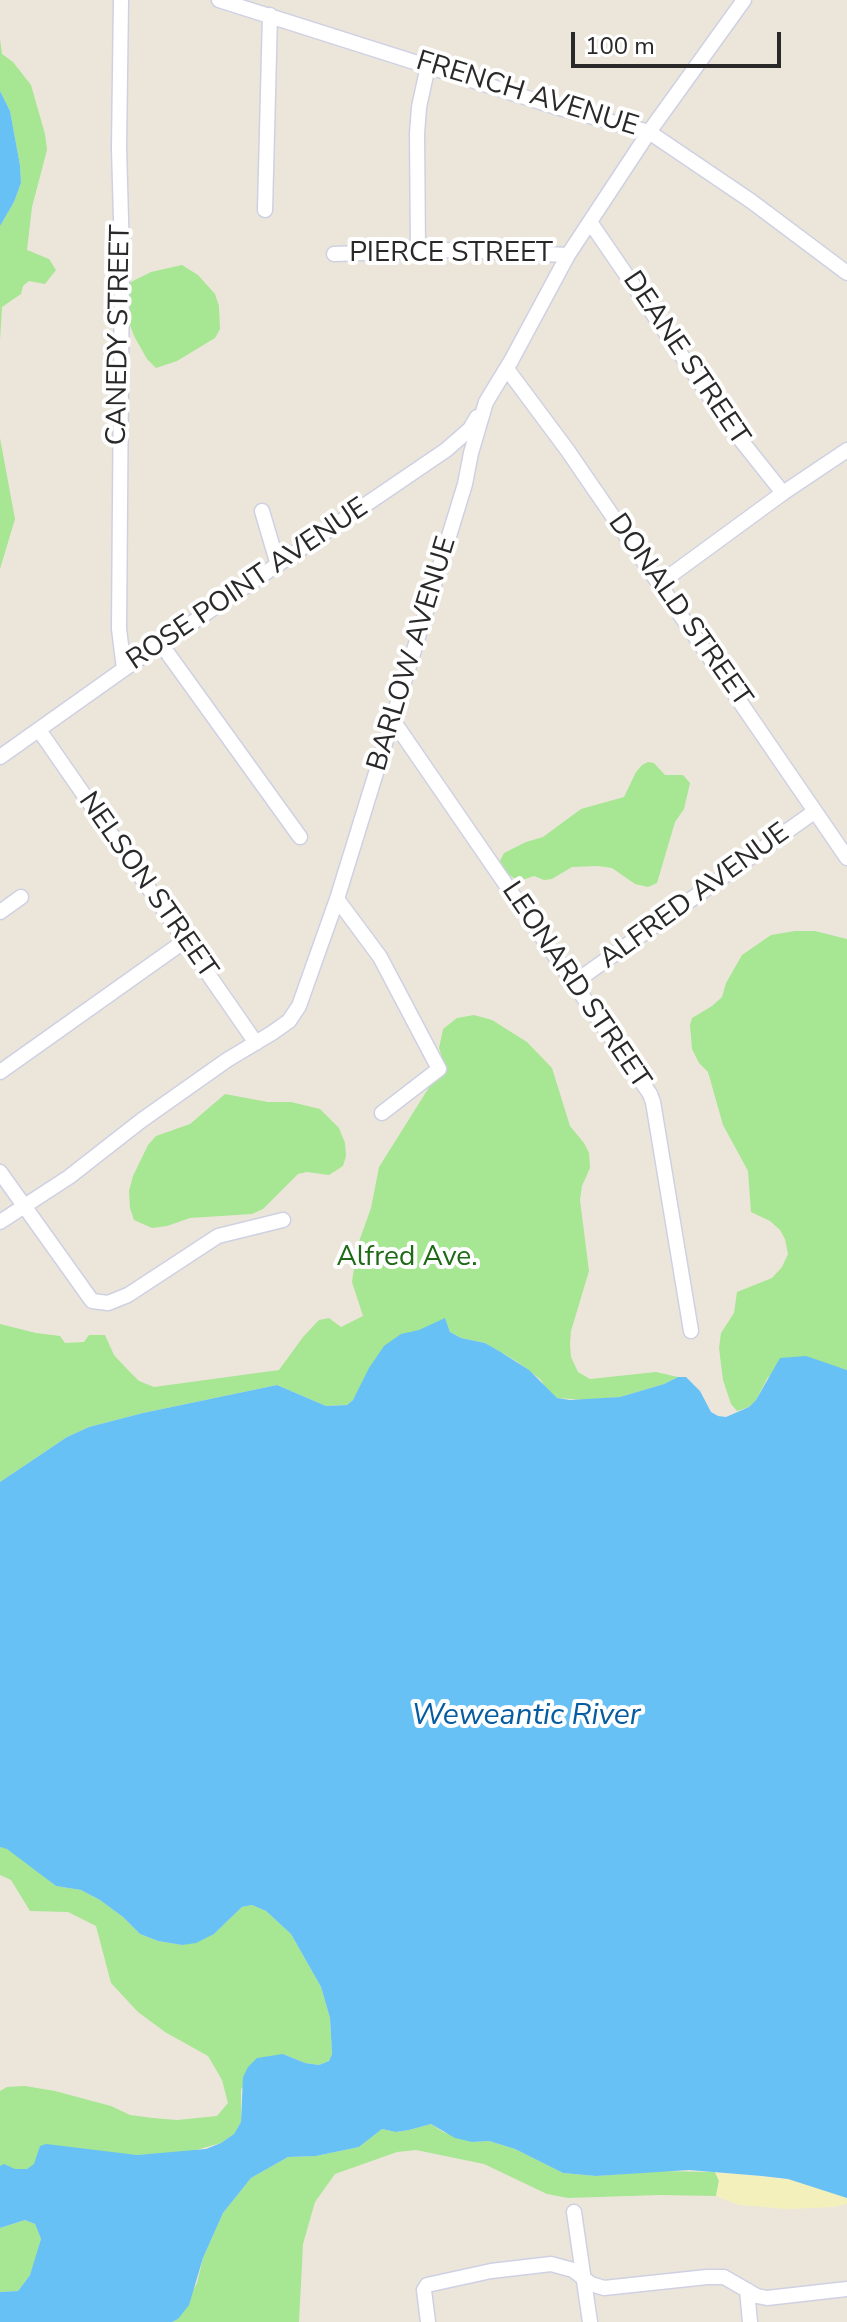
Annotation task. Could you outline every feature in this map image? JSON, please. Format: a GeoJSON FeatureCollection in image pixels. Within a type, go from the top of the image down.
{"type":"FeatureCollection","features":[{"type":"Feature","properties":{"kind":"street","name":"CANEDY STREET"},"geometry":{"type":"LineString","coordinates":[[121,0],[119,629],[124,669]]}},
{"type":"Feature","properties":{"kind":"street","name":"FRENCH AVENUE"},"geometry":{"type":"LineString","coordinates":[[219,0],[556,107],[649,132],[751,201],[847,273]]}},
{"type":"Feature","properties":{"kind":"street","name":"BARLOW AVENUE"},"geometry":{"type":"LineString","coordinates":[[0,1222],[69,1177],[227,1060],[289,1021],[299,1006],[337,899],[465,484],[486,402],[568,255],[649,132],[744,0]]}},
{"type":"Feature","properties":{"kind":"street"},"geometry":{"type":"LineString","coordinates":[[265,210],[270,15]]}},
{"type":"Feature","properties":{"kind":"street"},"geometry":{"type":"LineString","coordinates":[[418,251],[417,134],[428,66]]}},
{"type":"Feature","properties":{"kind":"street","name":"DEANE STREET"},"geometry":{"type":"LineString","coordinates":[[590,222],[732,429],[783,493]]}},
{"type":"Feature","properties":{"kind":"street","name":"PIERCE STREET"},"geometry":{"type":"LineString","coordinates":[[334,254],[418,251],[568,255]]}},
{"type":"Feature","properties":{"kind":"street","name":"DONALD STREET"},"geometry":{"type":"LineString","coordinates":[[507,369],[660,583],[847,858]]}},
{"type":"Feature","properties":{"kind":"street","name":"ROSE POINT AVENUE"},"geometry":{"type":"LineString","coordinates":[[0,757],[446,450],[470,429],[486,402]]}},
{"type":"Feature","properties":{"kind":"street"},"geometry":{"type":"LineString","coordinates":[[660,583],[847,450]]}},
{"type":"Feature","properties":{"kind":"street"},"geometry":{"type":"LineString","coordinates":[[262,511],[278,565]]}},
{"type":"Feature","properties":{"kind":"street"},"geometry":{"type":"LineString","coordinates":[[161,644],[300,837]]}},
{"type":"Feature","properties":{"kind":"street","name":"LEONARD STREET"},"geometry":{"type":"LineString","coordinates":[[392,719],[575,982],[643,1082],[653,1102],[691,1331]]}},
{"type":"Feature","properties":{"kind":"street","name":"NELSON STREET"},"geometry":{"type":"LineString","coordinates":[[39,730],[256,1043]]}},
{"type":"Feature","properties":{"kind":"street","name":"ALFRED AVENUE"},"geometry":{"type":"LineString","coordinates":[[575,982],[814,812]]}},
{"type":"Feature","properties":{"kind":"street"},"geometry":{"type":"LineString","coordinates":[[0,912],[21,897]]}},
{"type":"Feature","properties":{"kind":"street"},"geometry":{"type":"LineString","coordinates":[[337,899],[380,957],[439,1069],[382,1113]]}},
{"type":"Feature","properties":{"kind":"street"},"geometry":{"type":"LineString","coordinates":[[0,1072],[186,940]]}},
{"type":"Feature","properties":{"kind":"street"},"geometry":{"type":"LineString","coordinates":[[0,1172],[92,1301],[108,1303],[128,1295],[218,1236],[283,1220]]}},
{"type":"Feature","properties":{"kind":"street"},"geometry":{"type":"LineString","coordinates":[[574,2212],[590,2322]]}},
{"type":"Feature","properties":{"kind":"street"},"geometry":{"type":"LineString","coordinates":[[428,2322],[424,2290],[427,2285],[491,2271],[551,2264],[563,2265],[591,2284],[604,2288],[724,2277],[757,2296],[767,2298],[847,2289]]}},
{"type":"Feature","properties":{"kind":"street"},"geometry":{"type":"LineString","coordinates":[[747,2290],[750,2322]]}},
{"type":"Feature","properties":{"kind":"green space"},"geometry":{"type":"Polygon","coordinates":[[[0,39],[2,54],[13,62],[31,85],[45,134],[47,150],[32,207],[27,250],[49,259],[56,270],[45,284],[29,281],[23,286],[21,294],[2,307],[0,341],[0,226],[21,183],[10,111],[0,91],[0,39]]]}},
{"type":"Feature","properties":{"kind":"green space"},"geometry":{"type":"Polygon","coordinates":[[[182,265],[198,275],[215,294],[220,329],[215,338],[177,361],[156,368],[134,336],[125,285],[151,272],[182,265]]]}},
{"type":"Feature","properties":{"kind":"green space"},"geometry":{"type":"Polygon","coordinates":[[[0,438],[15,519],[0,569],[0,438]]]}},
{"type":"Feature","properties":{"kind":"green space"},"geometry":{"type":"Polygon","coordinates":[[[648,762],[654,763],[665,775],[683,775],[690,783],[684,809],[675,822],[657,883],[648,887],[635,884],[612,868],[598,866],[572,867],[552,879],[544,880],[534,876],[519,881],[504,872],[500,861],[504,853],[543,837],[581,809],[624,797],[636,772],[648,762]]]}},
{"type":"Feature","properties":{"kind":"green space"},"geometry":{"type":"Polygon","coordinates":[[[815,931],[847,939],[847,1370],[837,1367],[768,1377],[756,1400],[749,1407],[737,1411],[731,1404],[723,1380],[719,1348],[721,1333],[734,1313],[737,1292],[772,1278],[788,1254],[780,1230],[751,1212],[748,1171],[723,1125],[708,1072],[692,1049],[690,1025],[692,1018],[722,997],[726,983],[742,955],[771,935],[815,931]]]}},
{"type":"Feature","properties":{"kind":"green space","name":"Alfred Ave."},"geometry":{"type":"Polygon","coordinates":[[[474,1015],[492,1020],[527,1042],[552,1068],[570,1126],[589,1153],[590,1168],[580,1200],[589,1271],[570,1344],[571,1357],[578,1372],[590,1379],[656,1372],[678,1377],[620,1397],[585,1400],[557,1398],[547,1391],[541,1380],[516,1361],[485,1343],[461,1338],[450,1332],[445,1319],[347,1405],[326,1406],[277,1385],[143,1413],[89,1427],[67,1437],[0,1482],[0,1324],[60,1336],[65,1343],[84,1342],[89,1335],[105,1335],[114,1355],[127,1369],[139,1381],[154,1387],[279,1370],[319,1320],[329,1318],[341,1327],[363,1316],[352,1282],[357,1247],[371,1208],[379,1167],[433,1081],[447,1072],[439,1048],[443,1029],[457,1018],[474,1015]]]}},
{"type":"Feature","properties":{"kind":"green space"},"geometry":{"type":"Polygon","coordinates":[[[225,1094],[320,1109],[339,1128],[345,1143],[343,1166],[329,1175],[298,1174],[263,1209],[252,1214],[190,1218],[152,1228],[134,1220],[129,1191],[148,1145],[156,1136],[190,1124],[225,1094]]]}},
{"type":"Feature","properties":{"kind":"green space"},"geometry":{"type":"Polygon","coordinates":[[[0,1847],[7,1848],[56,1886],[81,1890],[100,1900],[140,1934],[158,1941],[182,1945],[214,1934],[242,1907],[252,1905],[266,1911],[291,1934],[321,1987],[330,2018],[332,2054],[329,2061],[319,2065],[305,2063],[283,2054],[241,2089],[241,2122],[234,2134],[221,2143],[189,2152],[137,2155],[83,2151],[0,2189],[0,2091],[7,2087],[25,2086],[55,2091],[111,2106],[130,2115],[177,2120],[217,2116],[228,2103],[222,2080],[208,2056],[165,2032],[138,2012],[111,1983],[96,1926],[68,1912],[30,1911],[11,1880],[0,1875],[0,1847]]]}},
{"type":"Feature","properties":{"kind":"green space"},"geometry":{"type":"Polygon","coordinates":[[[431,2124],[443,2132],[472,2142],[489,2141],[515,2149],[563,2173],[596,2176],[659,2171],[715,2172],[719,2181],[716,2196],[568,2198],[547,2194],[484,2164],[416,2150],[397,2152],[335,2174],[315,2202],[303,2244],[299,2322],[172,2322],[178,2319],[197,2283],[203,2258],[223,2213],[251,2178],[288,2157],[316,2156],[359,2147],[382,2129],[396,2132],[431,2124]]]}},
{"type":"Feature","properties":{"kind":"green space"},"geometry":{"type":"Polygon","coordinates":[[[25,2220],[35,2224],[41,2239],[36,2260],[18,2291],[0,2292],[0,2228],[25,2220]]]}},
{"type":"Feature","properties":{"kind":"sand"},"geometry":{"type":"Polygon","coordinates":[[[715,2172],[788,2179],[839,2194],[847,2198],[847,2204],[787,2209],[739,2205],[716,2196],[719,2181],[715,2172]]]}},
{"type":"Feature","properties":{"kind":"water"},"geometry":{"type":"Polygon","coordinates":[[[0,91],[10,111],[21,183],[0,226],[0,91]]]}},
{"type":"Feature","properties":{"kind":"water","name":"Weweantic River"},"geometry":{"type":"Polygon","coordinates":[[[445,1318],[450,1332],[461,1338],[485,1343],[529,1370],[557,1398],[570,1400],[620,1397],[686,1377],[700,1391],[711,1412],[726,1417],[749,1407],[756,1400],[780,1358],[806,1356],[847,1370],[847,2198],[788,2179],[762,2176],[689,2170],[596,2176],[563,2173],[515,2149],[489,2141],[472,2142],[455,2138],[431,2124],[396,2132],[382,2129],[359,2147],[316,2156],[288,2157],[251,2178],[223,2213],[203,2258],[189,2305],[178,2319],[172,2322],[0,2322],[0,2292],[18,2291],[30,2275],[41,2239],[35,2224],[25,2220],[0,2228],[0,2166],[4,2164],[15,2169],[27,2169],[34,2164],[40,2146],[46,2144],[137,2155],[206,2149],[234,2134],[241,2122],[243,2077],[257,2058],[283,2054],[319,2065],[329,2061],[332,2054],[330,2018],[321,1987],[291,1934],[266,1911],[252,1905],[242,1907],[214,1934],[196,1943],[182,1945],[158,1941],[140,1934],[100,1900],[81,1890],[56,1886],[0,1847],[0,1482],[67,1437],[89,1427],[143,1413],[277,1385],[326,1406],[347,1405],[353,1400],[384,1346],[401,1334],[445,1318]]]}}]}
